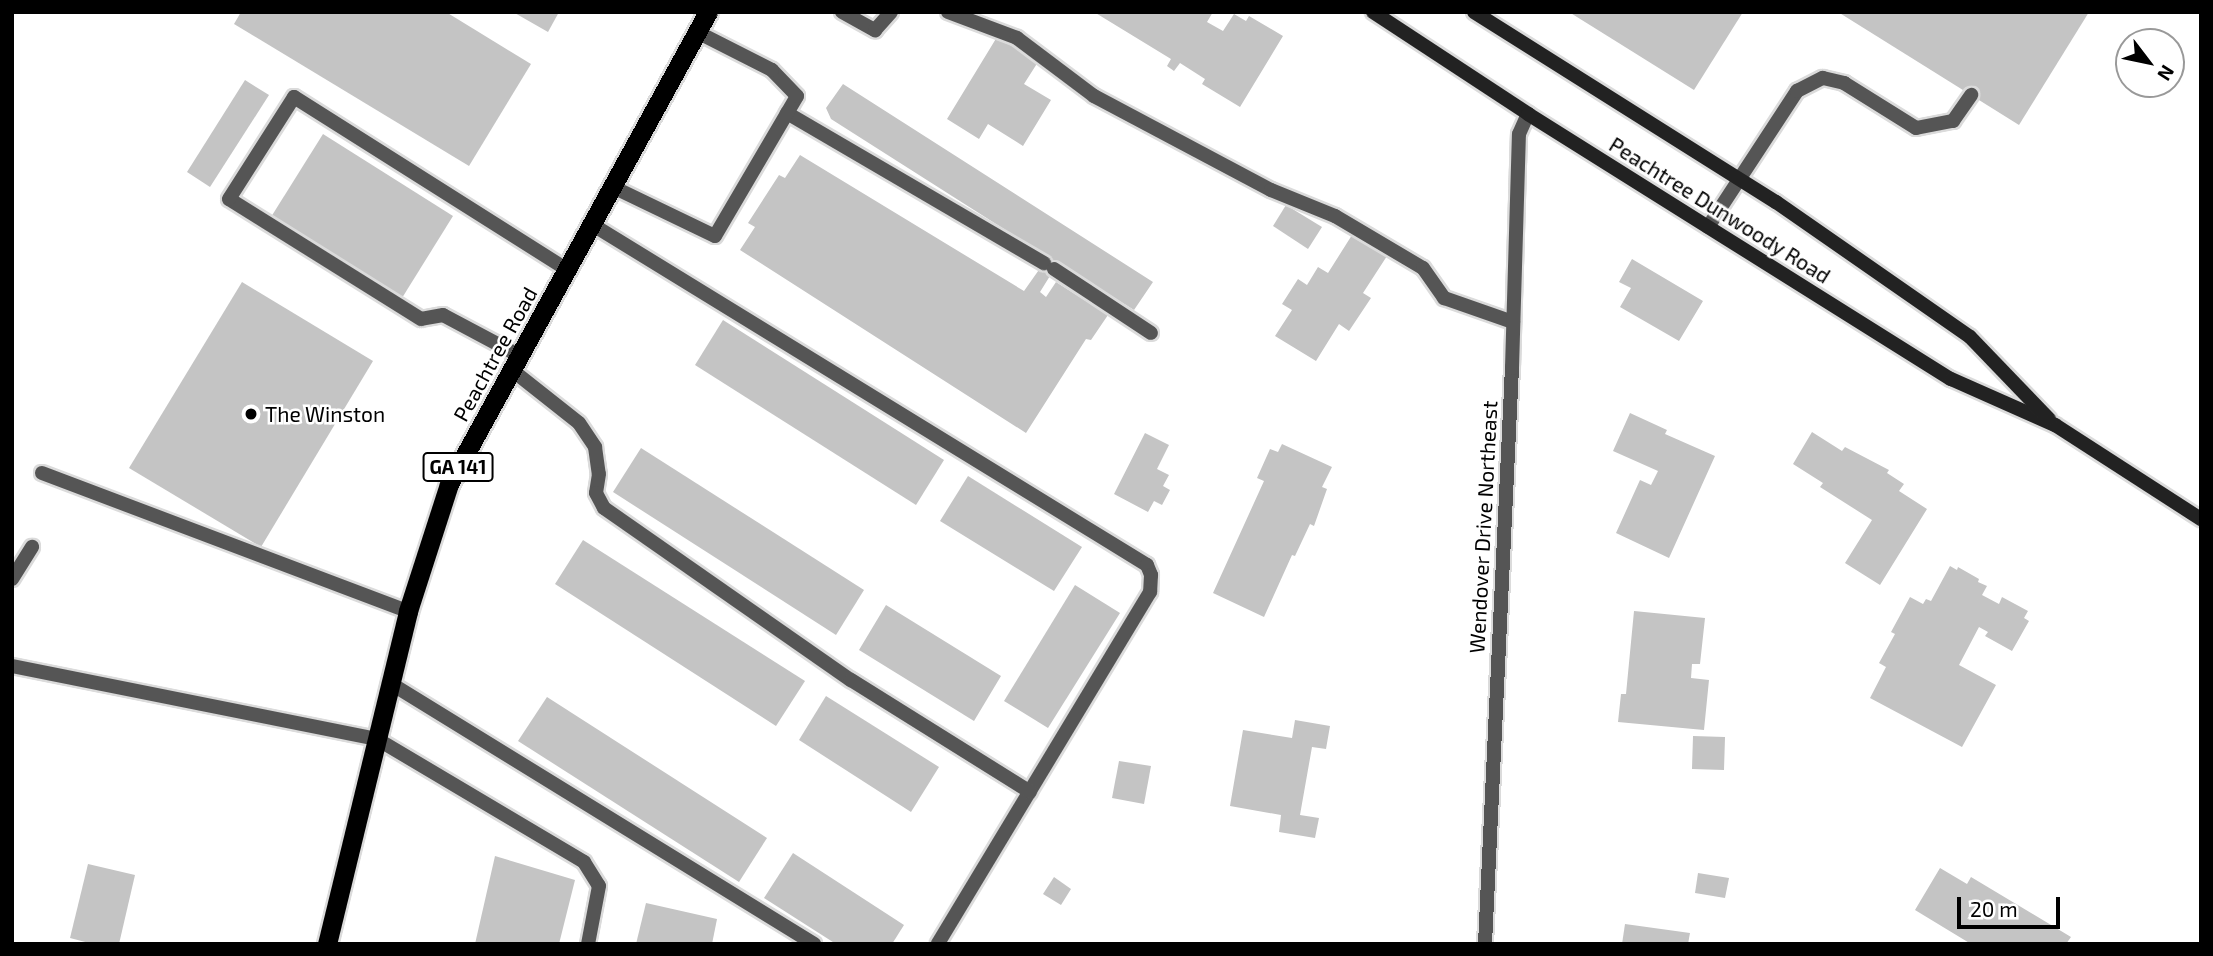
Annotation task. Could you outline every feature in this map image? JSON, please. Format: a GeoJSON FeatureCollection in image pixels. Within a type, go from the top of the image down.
{"type":"FeatureCollection","features":[{"type":"Feature","properties":{"kind":"highway","name":"Peachtree Road"},"geometry":{"type":"LineString","coordinates":[[327,944],[408,611],[449,484],[708,12]]}},
{"type":"Feature","properties":{"kind":"main road","name":"Peachtree Dunwoody Road"},"geometry":{"type":"LineString","coordinates":[[1373,12],[1528,114],[1951,379],[2055,425],[2201,519]]}},
{"type":"Feature","properties":{"kind":"main road","name":"Peachtree Dunwoody Road"},"geometry":{"type":"LineString","coordinates":[[1474,12],[1740,179],[1970,337],[2055,425]]}},
{"type":"Feature","properties":{"kind":"street"},"geometry":{"type":"LineString","coordinates":[[842,12],[875,30],[891,12]]}},
{"type":"Feature","properties":{"kind":"street"},"geometry":{"type":"LineString","coordinates":[[948,12],[1017,38],[1094,96],[1271,190],[1335,216],[1423,268],[1444,298],[1513,322]]}},
{"type":"Feature","properties":{"kind":"street"},"geometry":{"type":"LineString","coordinates":[[613,187],[715,236],[797,96],[772,70],[697,32]]}},
{"type":"Feature","properties":{"kind":"street"},"geometry":{"type":"LineString","coordinates":[[1708,227],[1797,91],[1824,79],[1844,83],[1916,128],[1953,121],[1971,95]]}},
{"type":"Feature","properties":{"kind":"street"},"geometry":{"type":"LineString","coordinates":[[568,270],[294,97],[229,199],[421,319],[443,315],[516,363],[579,422],[594,447],[599,474],[596,493],[604,508],[851,680],[1030,792]]}},
{"type":"Feature","properties":{"kind":"street"},"geometry":{"type":"LineString","coordinates":[[787,113],[1049,266],[1152,333]]}},
{"type":"Feature","properties":{"kind":"street","name":"Wendover Drive Northeast"},"geometry":{"type":"LineString","coordinates":[[1485,944],[1519,134],[1528,114]]}},
{"type":"Feature","properties":{"kind":"street"},"geometry":{"type":"LineString","coordinates":[[593,225],[1147,565],[1151,575],[1150,592],[938,944]]}},
{"type":"Feature","properties":{"kind":"street"},"geometry":{"type":"LineString","coordinates":[[42,473],[408,611]]}},
{"type":"Feature","properties":{"kind":"street"},"geometry":{"type":"LineString","coordinates":[[12,579],[32,547]]}},
{"type":"Feature","properties":{"kind":"street"},"geometry":{"type":"LineString","coordinates":[[12,666],[377,740],[584,862],[599,886],[589,944]]}},
{"type":"Feature","properties":{"kind":"street"},"geometry":{"type":"LineString","coordinates":[[390,683],[814,944]]}},
{"type":"Feature","properties":{"kind":"building"},"geometry":{"type":"Polygon","coordinates":[[[241,12],[446,12],[531,64],[469,166],[234,24],[241,12]]]}},
{"type":"Feature","properties":{"kind":"building"},"geometry":{"type":"Polygon","coordinates":[[[513,12],[559,12],[548,32],[513,12]]]}},
{"type":"Feature","properties":{"kind":"building"},"geometry":{"type":"Polygon","coordinates":[[[1094,12],[1213,12],[1207,22],[1223,31],[1234,14],[1246,21],[1249,16],[1283,36],[1240,107],[1202,84],[1205,79],[1180,63],[1174,71],[1167,66],[1171,59],[1094,12]]]}},
{"type":"Feature","properties":{"kind":"building"},"geometry":{"type":"Polygon","coordinates":[[[1569,12],[1743,12],[1694,90],[1569,12]]]}},
{"type":"Feature","properties":{"kind":"building"},"geometry":{"type":"Polygon","coordinates":[[[1838,12],[2089,12],[2019,125],[1838,12]]]}},
{"type":"Feature","properties":{"kind":"building"},"geometry":{"type":"Polygon","coordinates":[[[997,37],[1038,62],[1024,84],[1051,100],[1023,146],[988,124],[979,139],[947,119],[997,37]]]}},
{"type":"Feature","properties":{"kind":"building"},"geometry":{"type":"Polygon","coordinates":[[[245,80],[269,95],[210,187],[187,172],[245,80]]]}},
{"type":"Feature","properties":{"kind":"building"},"geometry":{"type":"Polygon","coordinates":[[[843,84],[1153,282],[1134,310],[1058,263],[1040,292],[1046,297],[1056,282],[1108,315],[1091,340],[1086,339],[1026,433],[740,250],[755,227],[748,223],[779,175],[785,178],[800,155],[1024,291],[1048,257],[831,119],[826,108],[843,84]]]}},
{"type":"Feature","properties":{"kind":"building"},"geometry":{"type":"Polygon","coordinates":[[[323,134],[453,216],[402,298],[271,217],[323,134]]]}},
{"type":"Feature","properties":{"kind":"building"},"geometry":{"type":"Polygon","coordinates":[[[1286,205],[1322,227],[1308,249],[1273,226],[1286,205]]]}},
{"type":"Feature","properties":{"kind":"building"},"geometry":{"type":"Polygon","coordinates":[[[1352,235],[1387,256],[1363,293],[1371,298],[1349,331],[1339,324],[1316,361],[1275,336],[1292,310],[1282,304],[1298,279],[1307,285],[1318,267],[1328,273],[1352,235]]]}},
{"type":"Feature","properties":{"kind":"building"},"geometry":{"type":"Polygon","coordinates":[[[1632,259],[1703,301],[1679,341],[1620,307],[1631,288],[1619,282],[1632,259]]]}},
{"type":"Feature","properties":{"kind":"building","name":"The Winston"},"geometry":{"type":"Polygon","coordinates":[[[242,282],[373,361],[261,547],[129,468],[242,282]]]}},
{"type":"Feature","properties":{"kind":"building"},"geometry":{"type":"Polygon","coordinates":[[[723,320],[944,460],[916,505],[695,365],[723,320]]]}},
{"type":"Feature","properties":{"kind":"building"},"geometry":{"type":"Polygon","coordinates":[[[1630,413],[1667,430],[1665,434],[1715,456],[1669,558],[1616,533],[1640,480],[1651,485],[1658,471],[1613,451],[1630,413]]]}},
{"type":"Feature","properties":{"kind":"building"},"geometry":{"type":"Polygon","coordinates":[[[1812,432],[1842,451],[1845,447],[1889,470],[1887,473],[1904,484],[1899,491],[1927,509],[1880,585],[1845,563],[1872,520],[1820,487],[1823,483],[1793,464],[1812,432]]]}},
{"type":"Feature","properties":{"kind":"building"},"geometry":{"type":"Polygon","coordinates":[[[1145,433],[1169,445],[1157,469],[1169,475],[1163,486],[1170,490],[1162,505],[1154,501],[1148,512],[1114,494],[1145,433]]]}},
{"type":"Feature","properties":{"kind":"building"},"geometry":{"type":"Polygon","coordinates":[[[1282,444],[1332,467],[1322,487],[1327,489],[1314,526],[1310,524],[1295,556],[1292,555],[1264,617],[1213,593],[1264,481],[1257,478],[1270,449],[1278,452],[1282,444]]]}},
{"type":"Feature","properties":{"kind":"building"},"geometry":{"type":"Polygon","coordinates":[[[641,448],[864,590],[836,635],[613,492],[641,448]]]}},
{"type":"Feature","properties":{"kind":"building"},"geometry":{"type":"Polygon","coordinates":[[[968,476],[1082,547],[1054,591],[940,521],[968,476]]]}},
{"type":"Feature","properties":{"kind":"building"},"geometry":{"type":"Polygon","coordinates":[[[583,540],[805,681],[776,726],[555,584],[583,540]]]}},
{"type":"Feature","properties":{"kind":"building"},"geometry":{"type":"Polygon","coordinates":[[[1950,566],[1957,570],[1958,567],[1987,586],[1982,595],[1999,604],[2002,597],[2028,611],[2024,618],[2029,621],[2012,651],[1985,636],[1988,632],[1979,627],[1959,665],[1996,685],[1962,747],[1870,698],[1886,667],[1879,663],[1895,634],[1891,632],[1910,597],[1923,604],[1926,599],[1931,601],[1950,566]]]}},
{"type":"Feature","properties":{"kind":"building"},"geometry":{"type":"Polygon","coordinates":[[[1075,585],[1120,613],[1048,728],[1004,701],[1075,585]]]}},
{"type":"Feature","properties":{"kind":"building"},"geometry":{"type":"Polygon","coordinates":[[[886,605],[1001,676],[974,721],[859,650],[886,605]]]}},
{"type":"Feature","properties":{"kind":"building"},"geometry":{"type":"Polygon","coordinates":[[[1634,611],[1705,618],[1700,664],[1692,664],[1691,678],[1709,680],[1704,730],[1618,722],[1621,694],[1626,694],[1634,611]]]}},
{"type":"Feature","properties":{"kind":"building"},"geometry":{"type":"Polygon","coordinates":[[[826,696],[939,767],[911,812],[799,740],[826,696]]]}},
{"type":"Feature","properties":{"kind":"building"},"geometry":{"type":"Polygon","coordinates":[[[547,697],[767,838],[739,882],[518,741],[547,697]]]}},
{"type":"Feature","properties":{"kind":"building"},"geometry":{"type":"Polygon","coordinates":[[[1295,720],[1330,726],[1326,749],[1312,747],[1300,815],[1319,818],[1315,838],[1279,832],[1281,815],[1230,806],[1243,730],[1292,738],[1295,720]]]}},
{"type":"Feature","properties":{"kind":"building"},"geometry":{"type":"Polygon","coordinates":[[[1693,736],[1725,737],[1724,770],[1692,769],[1693,736]]]}},
{"type":"Feature","properties":{"kind":"building"},"geometry":{"type":"Polygon","coordinates":[[[1119,761],[1151,766],[1144,804],[1112,798],[1119,761]]]}},
{"type":"Feature","properties":{"kind":"building"},"geometry":{"type":"Polygon","coordinates":[[[793,853],[904,925],[892,944],[836,944],[764,898],[793,853]]]}},
{"type":"Feature","properties":{"kind":"building"},"geometry":{"type":"Polygon","coordinates":[[[495,856],[575,880],[559,944],[475,944],[495,856]]]}},
{"type":"Feature","properties":{"kind":"building"},"geometry":{"type":"Polygon","coordinates":[[[88,864],[135,875],[119,944],[93,944],[70,938],[88,864]]]}},
{"type":"Feature","properties":{"kind":"building"},"geometry":{"type":"Polygon","coordinates":[[[1940,868],[1967,884],[1971,877],[2071,937],[2066,944],[1971,944],[1915,910],[1940,868]]]}},
{"type":"Feature","properties":{"kind":"building"},"geometry":{"type":"Polygon","coordinates":[[[1698,873],[1729,878],[1725,898],[1695,893],[1698,873]]]}},
{"type":"Feature","properties":{"kind":"building"},"geometry":{"type":"Polygon","coordinates":[[[1054,877],[1071,889],[1061,905],[1043,894],[1054,877]]]}},
{"type":"Feature","properties":{"kind":"building"},"geometry":{"type":"Polygon","coordinates":[[[646,903],[717,919],[712,944],[636,944],[646,903]]]}},
{"type":"Feature","properties":{"kind":"building"},"geometry":{"type":"Polygon","coordinates":[[[1625,924],[1690,933],[1688,944],[1622,944],[1625,924]]]}},
{"type":"Feature","properties":{"kind":"place","name":"The Winston"},"geometry":{"type":"Point","coordinates":[251,414]}}]}
